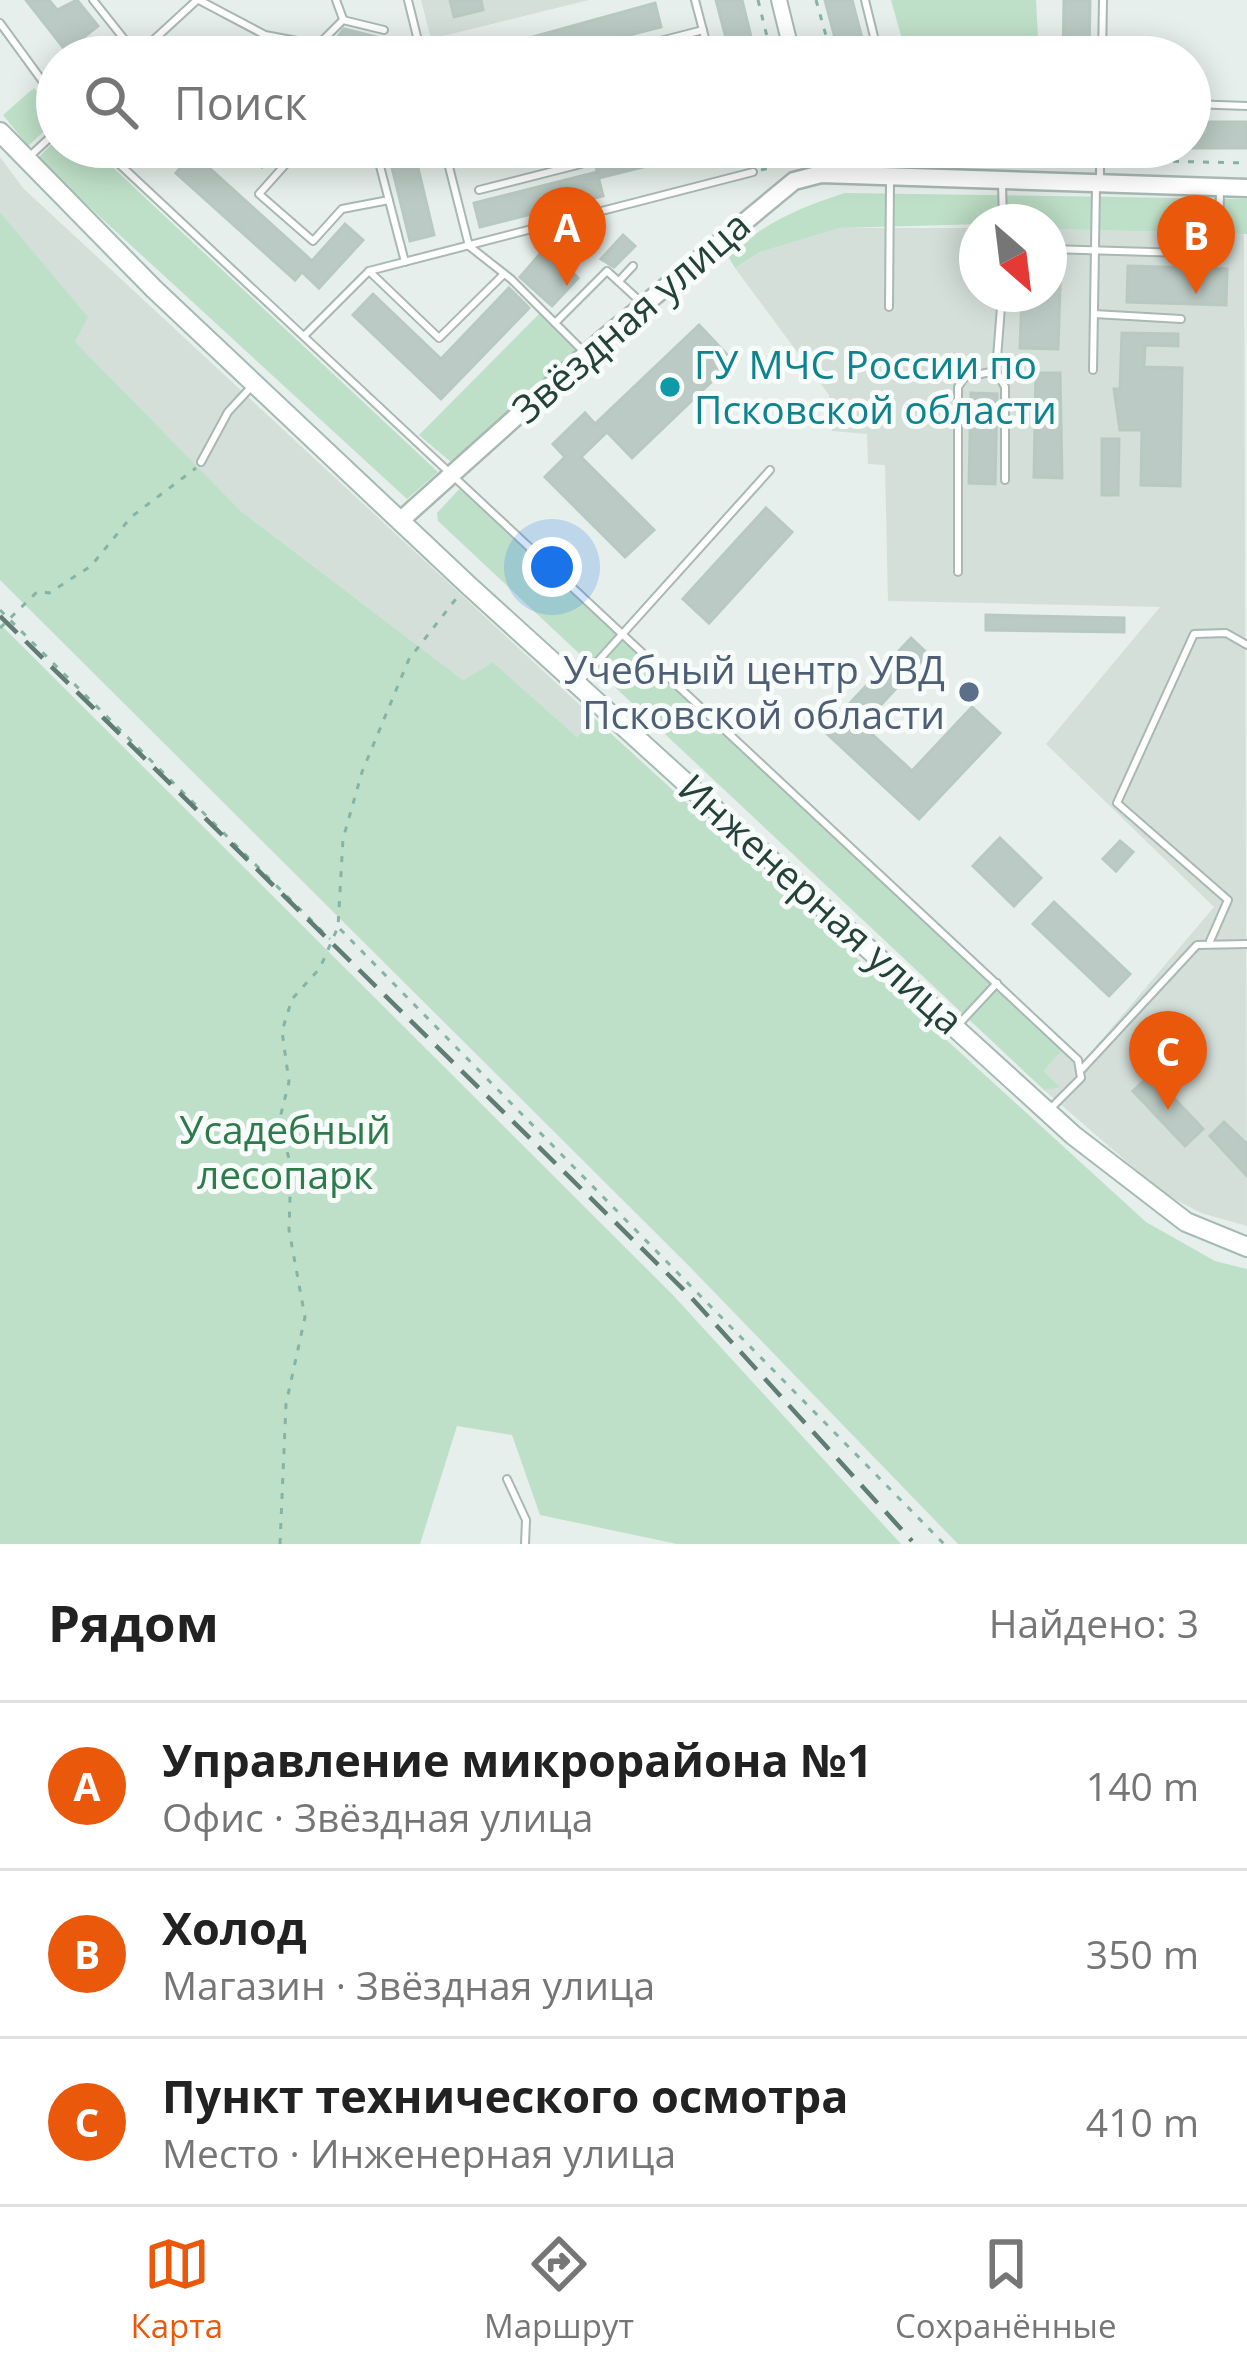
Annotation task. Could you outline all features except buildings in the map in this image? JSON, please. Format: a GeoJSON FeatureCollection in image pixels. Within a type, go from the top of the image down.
{"type":"FeatureCollection","features":[{"type":"Feature","properties":{"kind":"main road","name":"Инженерная улица"},"geometry":{"type":"LineString","coordinates":[[0,133],[254,384],[467,584],[1048,1112],[1146,1196],[1197,1228],[1247,1247]]}},
{"type":"Feature","properties":{"kind":"street"},"geometry":{"type":"LineString","coordinates":[[779,0],[788,36]]}},
{"type":"Feature","properties":{"kind":"street"},"geometry":{"type":"LineString","coordinates":[[820,168],[821,174]]}},
{"type":"Feature","properties":{"kind":"street","name":"Звёздная улица"},"geometry":{"type":"LineString","coordinates":[[401,520],[643,304],[794,182],[821,174],[1247,188]]}},
{"type":"Feature","properties":{"kind":"lane"},"geometry":{"type":"LineString","coordinates":[[93,0],[121,36]]}},
{"type":"Feature","properties":{"kind":"lane"},"geometry":{"type":"LineString","coordinates":[[159,36],[198,0],[270,36]]}},
{"type":"Feature","properties":{"kind":"lane"},"geometry":{"type":"LineString","coordinates":[[337,0],[343,20]]}},
{"type":"Feature","properties":{"kind":"lane"},"geometry":{"type":"LineString","coordinates":[[408,0],[417,36]]}},
{"type":"Feature","properties":{"kind":"lane"},"geometry":{"type":"LineString","coordinates":[[695,0],[705,36]]}},
{"type":"Feature","properties":{"kind":"lane"},"geometry":{"type":"LineString","coordinates":[[865,0],[874,36]]}},
{"type":"Feature","properties":{"kind":"lane"},"geometry":{"type":"LineString","coordinates":[[1102,36],[1103,0]]}},
{"type":"Feature","properties":{"kind":"lane"},"geometry":{"type":"LineString","coordinates":[[327,36],[343,20]]}},
{"type":"Feature","properties":{"kind":"lane"},"geometry":{"type":"LineString","coordinates":[[343,20],[384,30]]}},
{"type":"Feature","properties":{"kind":"lane"},"geometry":{"type":"LineString","coordinates":[[0,23],[36,72]]}},
{"type":"Feature","properties":{"kind":"lane"},"geometry":{"type":"LineString","coordinates":[[680,36],[703,30]]}},
{"type":"Feature","properties":{"kind":"lane"},"geometry":{"type":"LineString","coordinates":[[1211,105],[1247,106]]}},
{"type":"Feature","properties":{"kind":"lane"},"geometry":{"type":"LineString","coordinates":[[24,161],[36,150]]}},
{"type":"Feature","properties":{"kind":"lane"},"geometry":{"type":"LineString","coordinates":[[123,168],[997,983],[1082,1069]]}},
{"type":"Feature","properties":{"kind":"lane"},"geometry":{"type":"LineString","coordinates":[[282,168],[259,194],[313,241],[342,209],[389,200]]}},
{"type":"Feature","properties":{"kind":"lane"},"geometry":{"type":"LineString","coordinates":[[380,168],[405,262]]}},
{"type":"Feature","properties":{"kind":"lane"},"geometry":{"type":"LineString","coordinates":[[449,168],[469,246],[586,354]]}},
{"type":"Feature","properties":{"kind":"lane"},"geometry":{"type":"LineString","coordinates":[[479,190],[565,168]]}},
{"type":"Feature","properties":{"kind":"lane"},"geometry":{"type":"LineString","coordinates":[[1093,370],[1099,168]]}},
{"type":"Feature","properties":{"kind":"lane"},"geometry":{"type":"LineString","coordinates":[[303,337],[369,272],[753,172]]}},
{"type":"Feature","properties":{"kind":"lane"},"geometry":{"type":"LineString","coordinates":[[889,307],[890,176]]}},
{"type":"Feature","properties":{"kind":"lane"},"geometry":{"type":"LineString","coordinates":[[1002,180],[1003,204]]}},
{"type":"Feature","properties":{"kind":"lane"},"geometry":{"type":"LineString","coordinates":[[1067,249],[1219,254],[1220,187]]}},
{"type":"Feature","properties":{"kind":"lane"},"geometry":{"type":"LineString","coordinates":[[619,281],[633,266]]}},
{"type":"Feature","properties":{"kind":"lane"},"geometry":{"type":"LineString","coordinates":[[555,322],[607,271],[643,304]]}},
{"type":"Feature","properties":{"kind":"lane"},"geometry":{"type":"LineString","coordinates":[[369,272],[439,338],[504,274]]}},
{"type":"Feature","properties":{"kind":"lane"},"geometry":{"type":"LineString","coordinates":[[1001,312],[997,371],[1005,387],[1005,480]]}},
{"type":"Feature","properties":{"kind":"lane"},"geometry":{"type":"LineString","coordinates":[[1094,314],[1181,319]]}},
{"type":"Feature","properties":{"kind":"lane"},"geometry":{"type":"LineString","coordinates":[[958,572],[958,386],[965,377],[997,371]]}},
{"type":"Feature","properties":{"kind":"lane"},"geometry":{"type":"LineString","coordinates":[[201,462],[228,412],[254,384]]}},
{"type":"Feature","properties":{"kind":"lane"},"geometry":{"type":"LineString","coordinates":[[578,682],[770,470]]}},
{"type":"Feature","properties":{"kind":"lane"},"geometry":{"type":"LineString","coordinates":[[1210,941],[1228,900],[1117,803],[1194,634],[1226,633],[1247,645]]}},
{"type":"Feature","properties":{"kind":"lane"},"geometry":{"type":"LineString","coordinates":[[1048,1112],[1184,956],[1210,941],[1247,944]]}},
{"type":"Feature","properties":{"kind":"lane"},"geometry":{"type":"LineString","coordinates":[[957,1026],[997,983]]}},
{"type":"Feature","properties":{"kind":"lane"},"geometry":{"type":"LineString","coordinates":[[507,1479],[526,1520],[525,1544]]}},
{"type":"Feature","properties":{"kind":"path"},"geometry":{"type":"LineString","coordinates":[[758,0],[767,36]]}},
{"type":"Feature","properties":{"kind":"path"},"geometry":{"type":"LineString","coordinates":[[816,0],[826,36]]}},
{"type":"Feature","properties":{"kind":"path"},"geometry":{"type":"LineString","coordinates":[[1211,162],[1247,163]]}},
{"type":"Feature","properties":{"kind":"path"},"geometry":{"type":"LineString","coordinates":[[753,172],[769,168]]}},
{"type":"Feature","properties":{"kind":"path"},"geometry":{"type":"LineString","coordinates":[[0,628],[38,591],[49,593],[91,566],[131,517],[201,462]]}},
{"type":"Feature","properties":{"kind":"path"},"geometry":{"type":"LineString","coordinates":[[280,1544],[286,1404],[304,1317],[289,1230],[291,1166],[279,1122],[290,1082],[283,1031],[292,999],[320,968],[338,927],[344,839],[362,772],[409,659],[467,584]]}},
{"type":"Feature","properties":{"kind":"path"},"geometry":{"type":"LineString","coordinates":[[0,610],[332,940]]}},
{"type":"Feature","properties":{"kind":"path"},"geometry":{"type":"LineString","coordinates":[[338,927],[944,1544]]}},
{"type":"Feature","properties":{"kind":"shaded area"},"geometry":{"type":"Polygon","coordinates":[[[421,0],[589,0],[443,36],[430,36],[421,0]]]}},
{"type":"Feature","properties":{"kind":"shaded area"},"geometry":{"type":"Polygon","coordinates":[[[0,157],[23,188],[595,719],[577,737],[493,662],[463,680],[242,512],[74,342],[87,317],[0,212],[0,157]]]}},
{"type":"Feature","properties":{"kind":"shaded area"},"geometry":{"type":"Polygon","coordinates":[[[840,228],[959,228],[959,312],[1067,312],[1067,229],[1244,234],[1247,1226],[1201,1213],[1163,1193],[1044,1090],[1059,1086],[1044,1071],[1063,1049],[1082,1063],[1214,907],[1046,744],[1160,607],[888,601],[885,465],[868,464],[867,434],[832,431],[829,395],[735,268],[760,252],[840,228]]]}},
{"type":"Feature","properties":{"kind":"green space"},"geometry":{"type":"Polygon","coordinates":[[[891,0],[1036,0],[1038,36],[901,36],[891,0]]]}},
{"type":"Feature","properties":{"kind":"green space"},"geometry":{"type":"Polygon","coordinates":[[[34,88],[36,139],[28,146],[3,115],[34,88]]]}},
{"type":"Feature","properties":{"kind":"green space"},"geometry":{"type":"Polygon","coordinates":[[[47,168],[113,168],[438,472],[407,499],[47,168]]]}},
{"type":"Feature","properties":{"kind":"green space"},"geometry":{"type":"Polygon","coordinates":[[[845,193],[1247,199],[1247,234],[1067,229],[1067,204],[959,204],[959,225],[840,228],[760,252],[735,268],[728,256],[797,211],[845,193]]]}},
{"type":"Feature","properties":{"kind":"green space"},"geometry":{"type":"Polygon","coordinates":[[[0,212],[88,317],[75,342],[242,512],[463,680],[493,662],[577,737],[595,719],[1146,1222],[1215,1261],[1247,1269],[1247,1544],[958,1544],[688,1265],[0,580],[0,212]]]}},
{"type":"Feature","properties":{"kind":"green space"},"geometry":{"type":"Polygon","coordinates":[[[539,314],[577,351],[452,463],[419,435],[539,314]]]}},
{"type":"Feature","properties":{"kind":"green space"},"geometry":{"type":"Polygon","coordinates":[[[463,485],[1063,1049],[1044,1071],[1060,1087],[1044,1090],[438,521],[437,513],[463,485]]]}},
{"type":"Feature","properties":{"kind":"green space","name":"Усадебный лесопарк"},"geometry":{"type":"Polygon","coordinates":[[[0,624],[672,1294],[901,1544],[677,1544],[540,1515],[512,1435],[457,1426],[420,1544],[0,1544],[0,624]]]}},
{"type":"Feature","properties":{"kind":"railway"},"geometry":{"type":"LineString","coordinates":[[0,616],[688,1294],[912,1541]]}},
{"type":"Feature","properties":{"kind":"place","name":"Управление микрорайона №1"},"geometry":{"type":"Point","coordinates":[567,286]}},
{"type":"Feature","properties":{"kind":"place","name":"Холод"},"geometry":{"type":"Point","coordinates":[1196,294]}},
{"type":"Feature","properties":{"kind":"place","name":"ГУ МЧС России по Псковской области"},"geometry":{"type":"Point","coordinates":[670,387]}},
{"type":"Feature","properties":{"kind":"place","name":"Учебный центр УВД Псковской области"},"geometry":{"type":"Point","coordinates":[969,692]}},
{"type":"Feature","properties":{"kind":"place","name":"Пункт технического осмотра"},"geometry":{"type":"Point","coordinates":[1168,1110]}}]}
